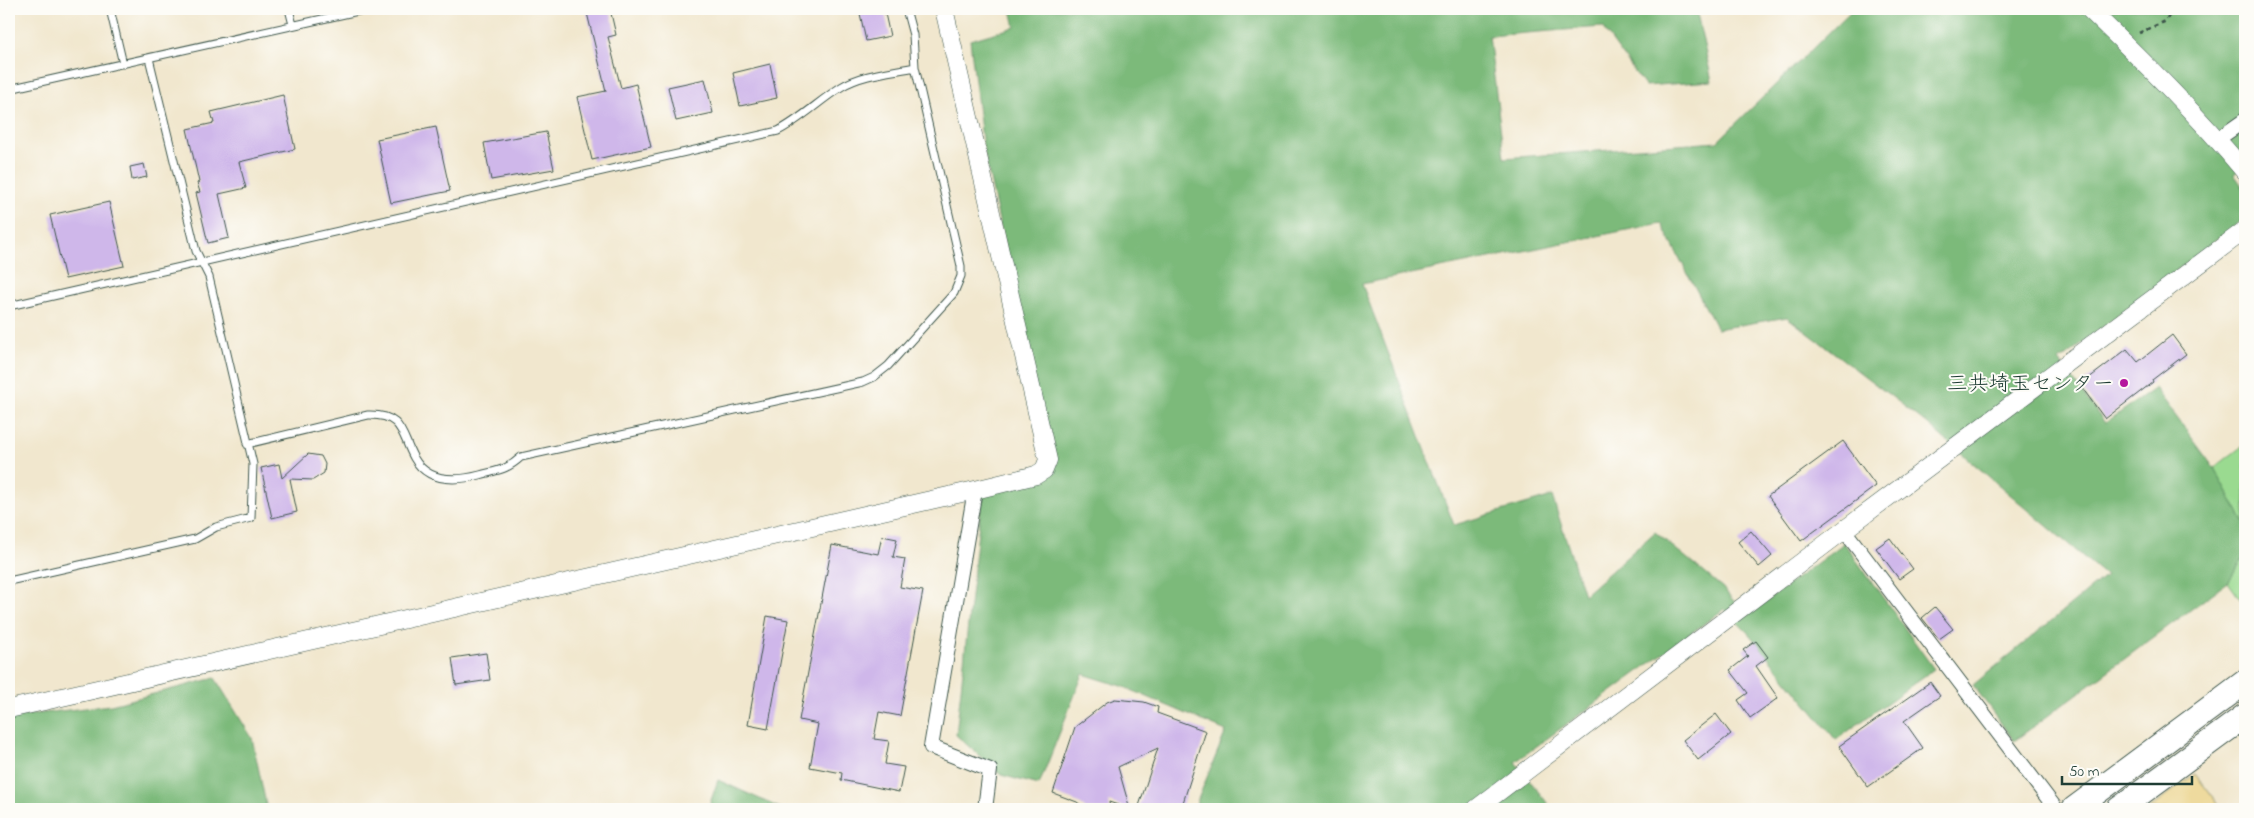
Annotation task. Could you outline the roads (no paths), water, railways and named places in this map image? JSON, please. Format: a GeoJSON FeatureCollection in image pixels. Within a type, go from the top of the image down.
{"type":"FeatureCollection","features":[{"type":"Feature","properties":{"kind":"highway"},"geometry":{"type":"LineString","coordinates":[[2074,809],[2245,682]]}},
{"type":"Feature","properties":{"kind":"highway"},"geometry":{"type":"LineString","coordinates":[[2119,809],[2245,716]]}},
{"type":"Feature","properties":{"kind":"street"},"geometry":{"type":"LineString","coordinates":[[9,709],[975,490],[1036,475],[1044,470],[1048,460],[944,9]]}},
{"type":"Feature","properties":{"kind":"street"},"geometry":{"type":"LineString","coordinates":[[2089,9],[2122,40],[2218,140],[2245,172]]}},
{"type":"Feature","properties":{"kind":"street"},"geometry":{"type":"LineString","coordinates":[[2218,140],[2245,120]]}},
{"type":"Feature","properties":{"kind":"street"},"geometry":{"type":"LineString","coordinates":[[1476,809],[1844,530],[2245,230]]}},
{"type":"Feature","properties":{"kind":"street"},"geometry":{"type":"LineString","coordinates":[[975,490],[931,747],[990,770],[985,809]]}},
{"type":"Feature","properties":{"kind":"street"},"geometry":{"type":"LineString","coordinates":[[1844,530],[2056,809]]}},
{"type":"Feature","properties":{"kind":"lane"},"geometry":{"type":"LineString","coordinates":[[110,9],[122,64]]}},
{"type":"Feature","properties":{"kind":"lane"},"geometry":{"type":"LineString","coordinates":[[289,9],[293,25]]}},
{"type":"Feature","properties":{"kind":"lane"},"geometry":{"type":"LineString","coordinates":[[9,89],[367,9]]}},
{"type":"Feature","properties":{"kind":"lane"},"geometry":{"type":"LineString","coordinates":[[247,444],[368,415],[377,415],[394,422],[401,428],[414,458],[420,466],[439,476],[459,480],[510,467],[521,457],[863,382],[874,377],[888,366],[954,293],[962,276],[915,67],[913,35],[906,9]]}},
{"type":"Feature","properties":{"kind":"lane"},"geometry":{"type":"LineString","coordinates":[[9,581],[195,539],[216,527],[251,518],[253,464],[209,277],[196,251],[149,58]]}},
{"type":"Feature","properties":{"kind":"lane"},"geometry":{"type":"LineString","coordinates":[[9,306],[201,264],[778,131],[791,124],[842,87],[857,80],[915,67]]}},
{"type":"Feature","properties":{"kind":"place","name":"三共埼玉センター"},"geometry":{"type":"Point","coordinates":[2124,383]}}]}
